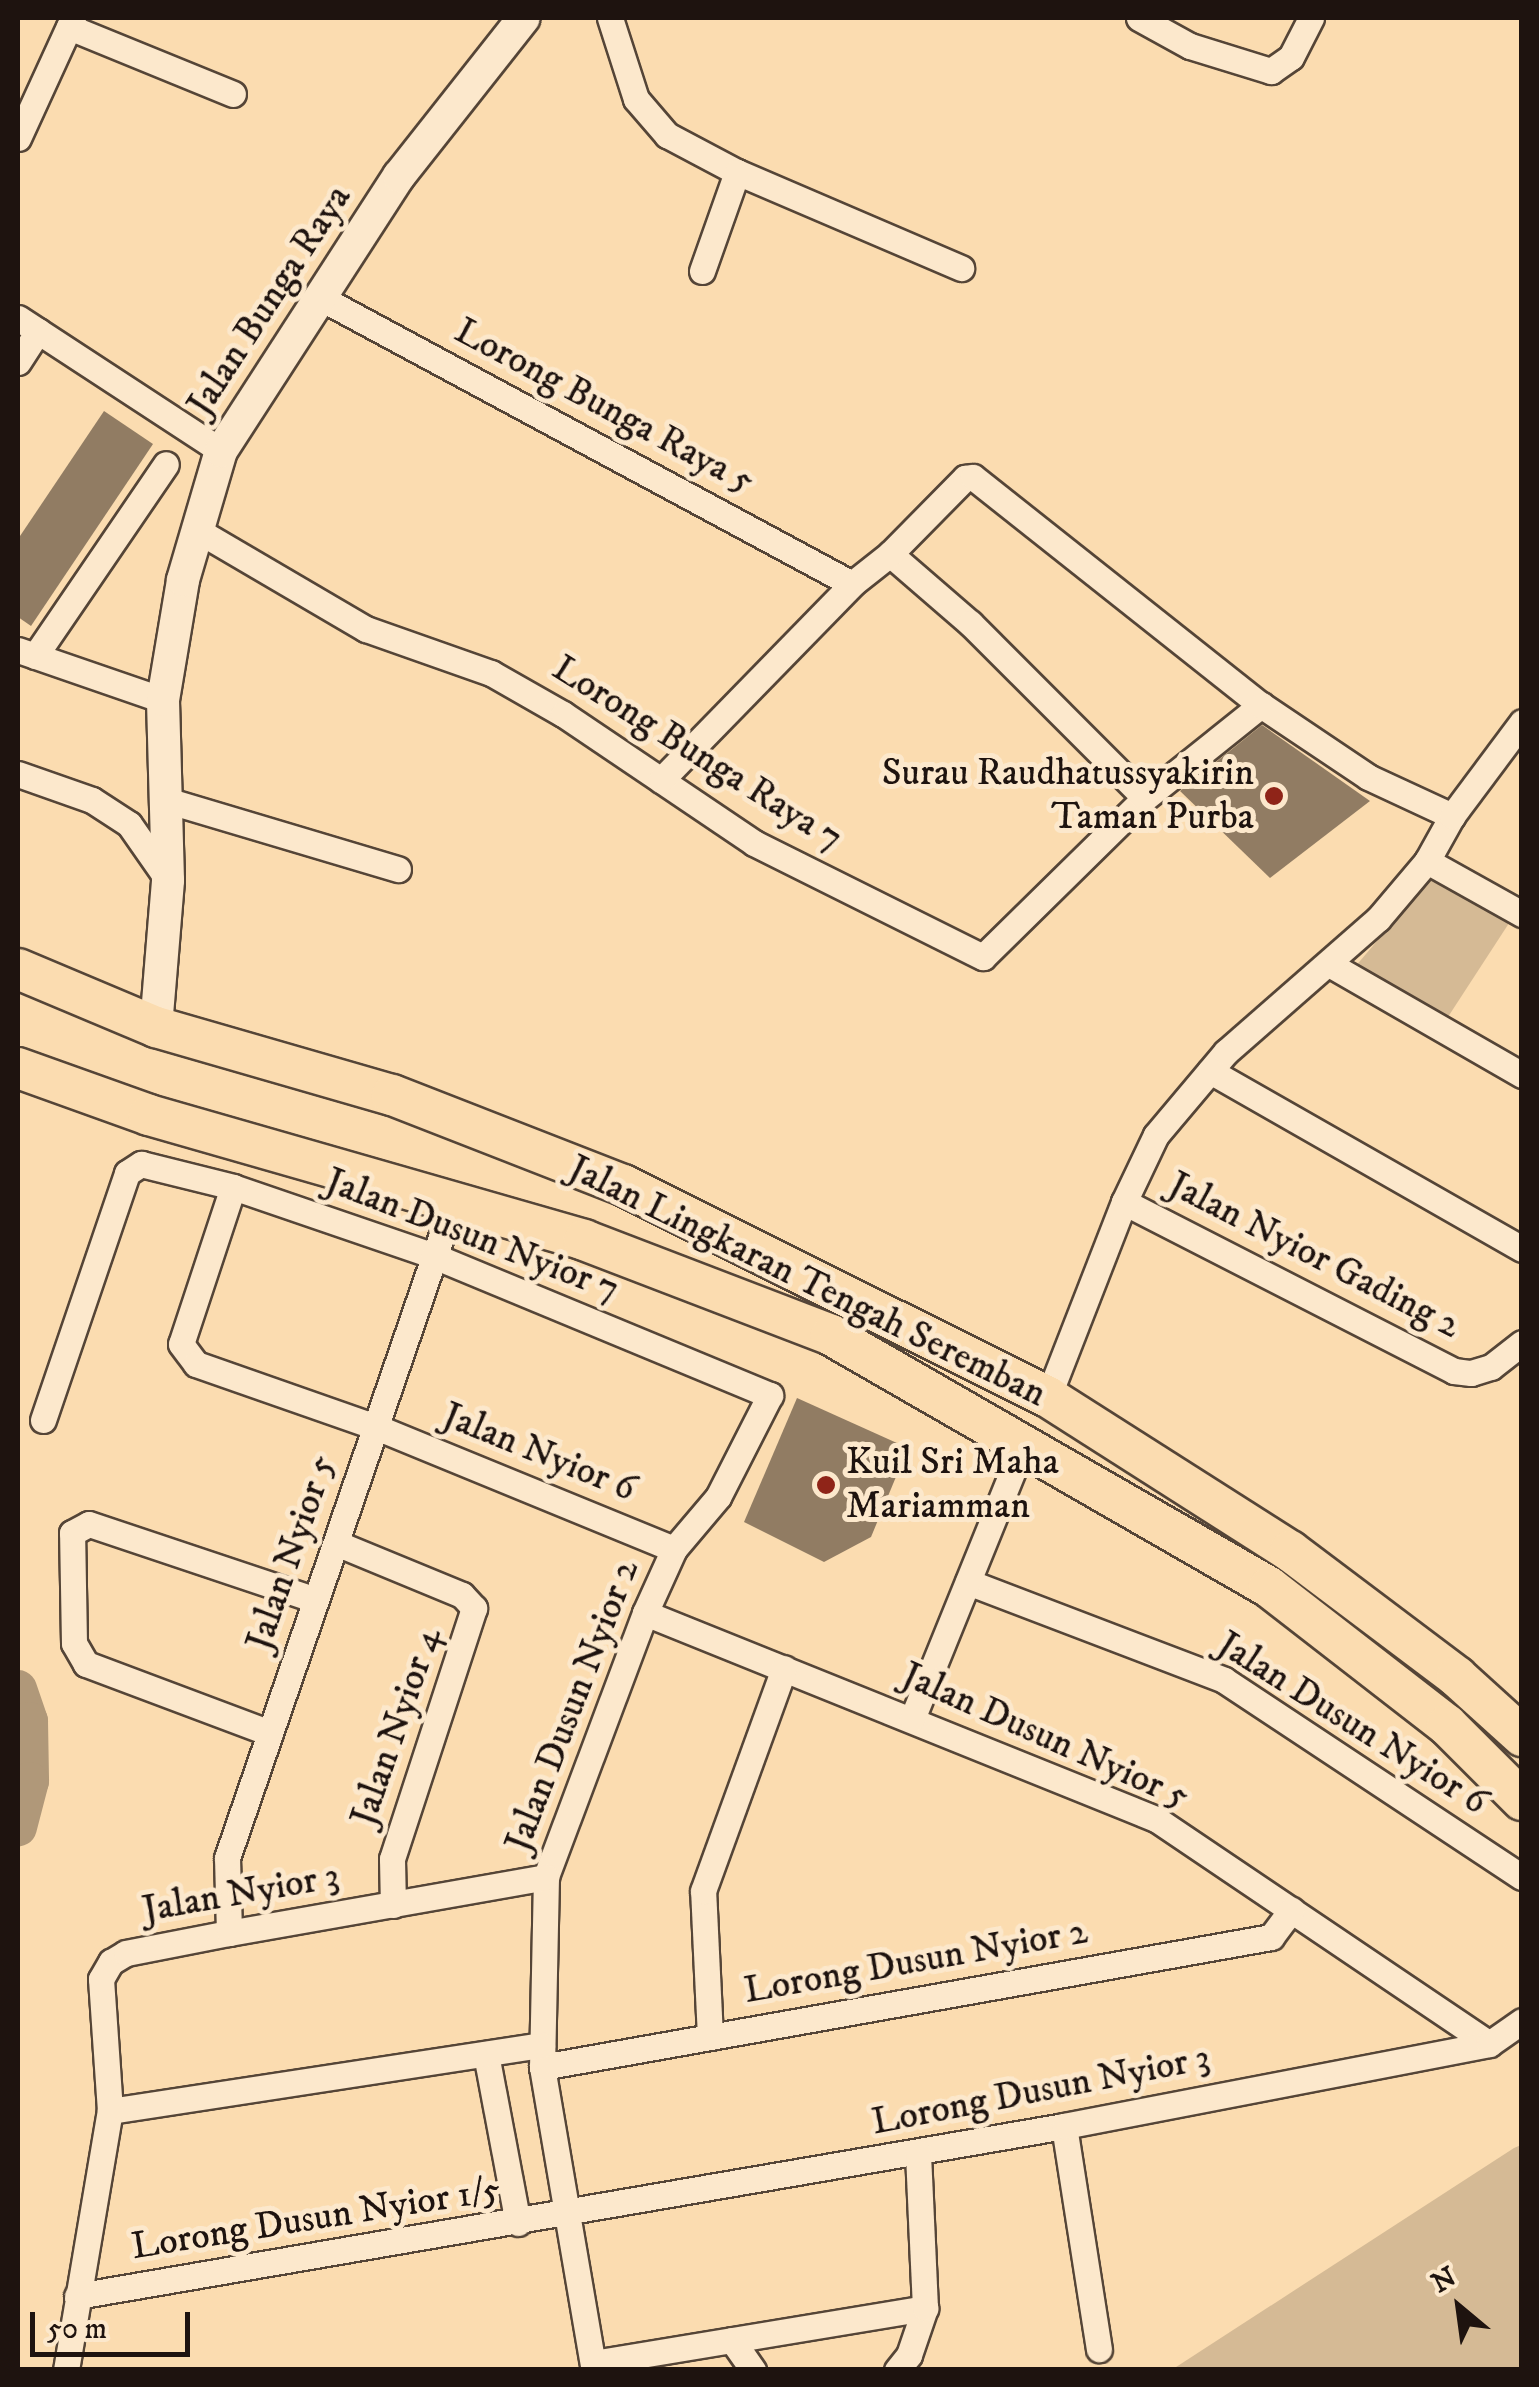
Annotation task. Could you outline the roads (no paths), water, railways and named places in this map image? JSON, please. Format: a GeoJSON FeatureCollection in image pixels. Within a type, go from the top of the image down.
{"type":"FeatureCollection","features":[{"type":"Feature","properties":{"kind":"main road","name":"Jalan Lingkaran Tengah Seremban"},"geometry":{"type":"LineString","coordinates":[[18,969],[156,1028],[392,1095],[623,1185],[1048,1397],[1290,1552],[1457,1677],[1522,1736]]}},
{"type":"Feature","properties":{"kind":"main road","name":"Jalan Lingkaran Tengah Seremban"},"geometry":{"type":"LineString","coordinates":[[18,1068],[149,1115],[584,1240],[831,1335],[1269,1587],[1446,1724],[1522,1800]]}},
{"type":"Feature","properties":{"kind":"street","name":"Jalan Bunga Raya"},"geometry":{"type":"LineString","coordinates":[[156,1028],[168,880],[163,700],[183,580],[220,451],[399,176],[524,18]]}},
{"type":"Feature","properties":{"kind":"street"},"geometry":{"type":"LineString","coordinates":[[610,18],[636,99],[667,135],[737,172],[962,268]]}},
{"type":"Feature","properties":{"kind":"street"},"geometry":{"type":"LineString","coordinates":[[1139,18],[1190,46],[1272,71],[1291,57],[1310,18]]}},
{"type":"Feature","properties":{"kind":"street"},"geometry":{"type":"LineString","coordinates":[[18,138],[71,22],[233,94]]}},
{"type":"Feature","properties":{"kind":"street"},"geometry":{"type":"LineString","coordinates":[[702,271],[737,172]]}},
{"type":"Feature","properties":{"kind":"street","name":"Lorong Bunga Raya 5"},"geometry":{"type":"LineString","coordinates":[[320,297],[852,584]]}},
{"type":"Feature","properties":{"kind":"street"},"geometry":{"type":"LineString","coordinates":[[18,362],[28,325],[220,451]]}},
{"type":"Feature","properties":{"kind":"street"},"geometry":{"type":"LineString","coordinates":[[163,700],[26,653],[166,464]]}},
{"type":"Feature","properties":{"kind":"street"},"geometry":{"type":"LineString","coordinates":[[661,780],[852,584],[890,554],[964,478],[973,476],[1261,705],[1368,777],[1452,816]]}},
{"type":"Feature","properties":{"kind":"street","name":"Lorong Bunga Raya 7"},"geometry":{"type":"LineString","coordinates":[[197,530],[366,629],[492,674],[563,714],[754,843],[983,957],[1145,798],[1261,705]]}},
{"type":"Feature","properties":{"kind":"street"},"geometry":{"type":"LineString","coordinates":[[890,554],[970,622],[1145,798]]}},
{"type":"Feature","properties":{"kind":"street"},"geometry":{"type":"LineString","coordinates":[[1048,1397],[1124,1202],[1156,1136],[1226,1052],[1378,919],[1427,861],[1452,816],[1518,733]]}},
{"type":"Feature","properties":{"kind":"street"},"geometry":{"type":"LineString","coordinates":[[18,774],[92,800],[129,824],[168,880]]}},
{"type":"Feature","properties":{"kind":"street"},"geometry":{"type":"LineString","coordinates":[[166,800],[398,869]]}},
{"type":"Feature","properties":{"kind":"street"},"geometry":{"type":"LineString","coordinates":[[1427,861],[1522,914]]}},
{"type":"Feature","properties":{"kind":"street"},"geometry":{"type":"LineString","coordinates":[[1329,964],[1522,1075]]}},
{"type":"Feature","properties":{"kind":"street"},"geometry":{"type":"LineString","coordinates":[[1210,1071],[1522,1249]]}},
{"type":"Feature","properties":{"kind":"street","name":"Jalan Dusun Nyior 7"},"geometry":{"type":"LineString","coordinates":[[43,1420],[127,1173],[141,1164],[233,1188],[434,1256],[770,1395]]}},
{"type":"Feature","properties":{"kind":"street","name":"Jalan Nyior 6"},"geometry":{"type":"LineString","coordinates":[[233,1188],[181,1344],[196,1364],[376,1427],[674,1549]]}},
{"type":"Feature","properties":{"kind":"street","name":"Jalan Nyior 5"},"geometry":{"type":"LineString","coordinates":[[229,1933],[228,1858],[453,1202]]}},
{"type":"Feature","properties":{"kind":"street","name":"Jalan Nyior Gading 2"},"geometry":{"type":"LineString","coordinates":[[1124,1202],[1454,1371],[1471,1373],[1491,1368],[1522,1343]]}},
{"type":"Feature","properties":{"kind":"street","name":"Jalan Dusun Nyior 2"},"geometry":{"type":"LineString","coordinates":[[593,2366],[542,2056],[546,1877],[645,1613],[674,1549],[718,1498],[770,1395]]}},
{"type":"Feature","properties":{"kind":"street"},"geometry":{"type":"LineString","coordinates":[[912,1719],[1024,1446]]}},
{"type":"Feature","properties":{"kind":"street"},"geometry":{"type":"LineString","coordinates":[[270,1734],[86,1664],[74,1644],[70,1541],[78,1527],[89,1524],[316,1600]]}},
{"type":"Feature","properties":{"kind":"street","name":"Jalan Nyior 4"},"geometry":{"type":"LineString","coordinates":[[336,1542],[462,1595],[474,1608],[392,1858],[394,1905]]}},
{"type":"Feature","properties":{"kind":"street","name":"Jalan Dusun Nyior 6"},"geometry":{"type":"LineString","coordinates":[[968,1582],[1224,1680],[1522,1876]]}},
{"type":"Feature","properties":{"kind":"street","name":"Jalan Dusun Nyior 5"},"geometry":{"type":"LineString","coordinates":[[645,1613],[1156,1819],[1489,2044]]}},
{"type":"Feature","properties":{"kind":"street"},"geometry":{"type":"LineString","coordinates":[[710,2037],[703,1891],[784,1668]]}},
{"type":"Feature","properties":{"kind":"street","name":"Jalan Nyior 3"},"geometry":{"type":"LineString","coordinates":[[110,2111],[101,1979],[111,1962],[126,1953],[546,1877]]}},
{"type":"Feature","properties":{"kind":"street","name":"Lorong Dusun Nyior 2"},"geometry":{"type":"LineString","coordinates":[[110,2111],[486,2054],[542,2056],[710,2037],[1271,1937],[1291,1910]]}},
{"type":"Feature","properties":{"kind":"street","name":"Lorong Dusun Nyior 3"},"geometry":{"type":"LineString","coordinates":[[566,2215],[1064,2126],[1489,2044],[1522,2021]]}},
{"type":"Feature","properties":{"kind":"street"},"geometry":{"type":"LineString","coordinates":[[486,2054],[518,2223]]}},
{"type":"Feature","properties":{"kind":"street"},"geometry":{"type":"LineString","coordinates":[[66,2370],[110,2111]]}},
{"type":"Feature","properties":{"kind":"street"},"geometry":{"type":"LineString","coordinates":[[1064,2126],[1099,2349]]}},
{"type":"Feature","properties":{"kind":"street"},"geometry":{"type":"LineString","coordinates":[[898,2370],[910,2355],[925,2308],[918,2152]]}},
{"type":"Feature","properties":{"kind":"street","name":"Lorong Dusun Nyior 1/5"},"geometry":{"type":"LineString","coordinates":[[77,2296],[566,2215]]}},
{"type":"Feature","properties":{"kind":"street"},"geometry":{"type":"LineString","coordinates":[[593,2366],[925,2308]]}},
{"type":"Feature","properties":{"kind":"street"},"geometry":{"type":"LineString","coordinates":[[732,2340],[754,2370]]}},
{"type":"Feature","properties":{"kind":"waterway"},"geometry":{"type":"LineString","coordinates":[[18,1689],[29,1721],[30,1781],[18,1827]]}},
{"type":"Feature","properties":{"kind":"place","name":"Surau Raudhatussyakirin Taman Purba"},"geometry":{"type":"Point","coordinates":[1274,796]}},
{"type":"Feature","properties":{"kind":"place","name":"Kuil Sri Maha Mariamman"},"geometry":{"type":"Point","coordinates":[826,1485]}}]}
